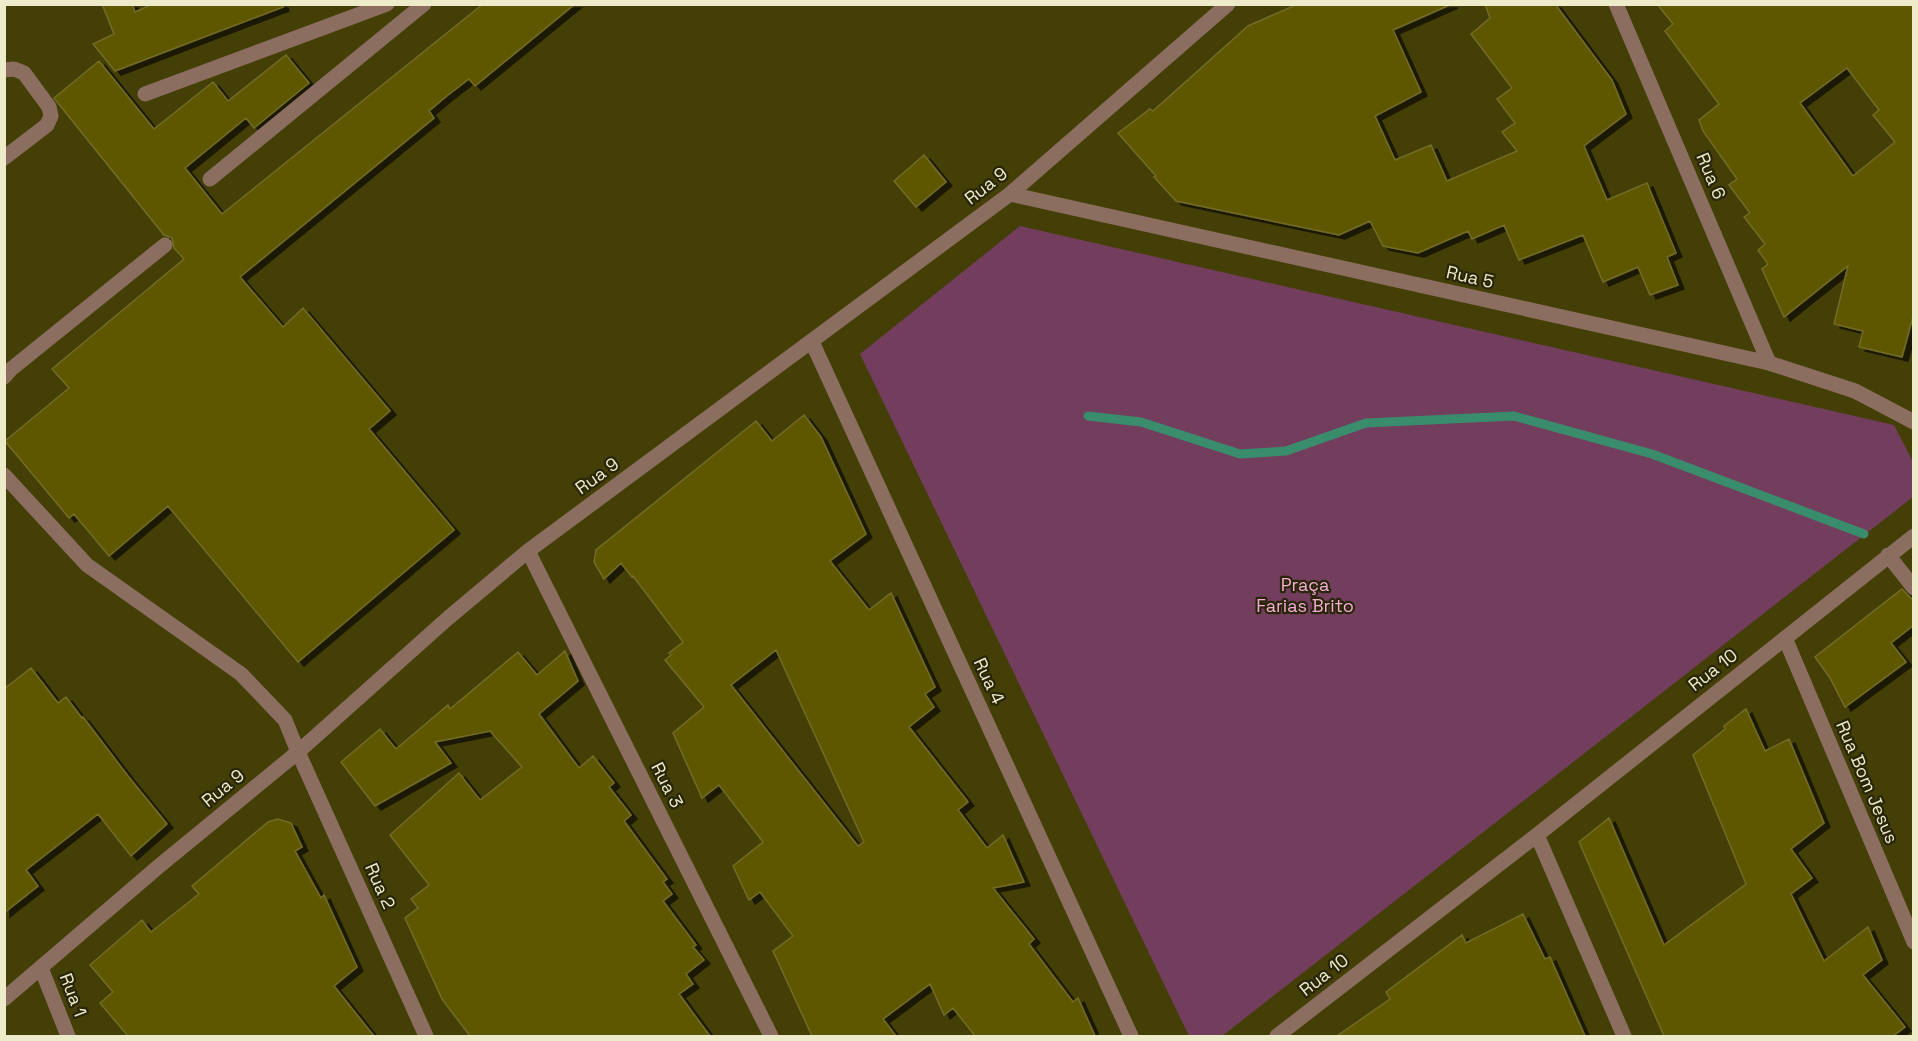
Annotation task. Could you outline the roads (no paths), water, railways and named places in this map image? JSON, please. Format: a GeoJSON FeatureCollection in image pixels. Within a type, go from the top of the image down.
{"type":"FeatureCollection","features":[{"type":"Feature","properties":{"kind":"street"},"geometry":{"type":"LineString","coordinates":[[145,94],[387,4]]}},
{"type":"Feature","properties":{"kind":"street"},"geometry":{"type":"LineString","coordinates":[[210,179],[424,4]]}},
{"type":"Feature","properties":{"kind":"street","name":"Rua 9"},"geometry":{"type":"LineString","coordinates":[[4,999],[158,867],[298,752],[447,619],[528,551],[1010,194],[1228,4]]}},
{"type":"Feature","properties":{"kind":"street","name":"Rua 6"},"geometry":{"type":"LineString","coordinates":[[1616,4],[1769,363]]}},
{"type":"Feature","properties":{"kind":"street"},"geometry":{"type":"LineString","coordinates":[[4,70],[14,69],[24,73],[49,107],[51,116],[47,126],[4,158]]}},
{"type":"Feature","properties":{"kind":"street","name":"Rua 5"},"geometry":{"type":"LineString","coordinates":[[1010,194],[1769,363],[1855,391],[1914,422]]}},
{"type":"Feature","properties":{"kind":"street"},"geometry":{"type":"LineString","coordinates":[[4,377],[165,245]]}},
{"type":"Feature","properties":{"kind":"street","name":"Rua 4"},"geometry":{"type":"LineString","coordinates":[[812,342],[1131,1036]]}},
{"type":"Feature","properties":{"kind":"street","name":"Rua 2"},"geometry":{"type":"LineString","coordinates":[[4,475],[87,565],[241,675],[285,720],[426,1036]]}},
{"type":"Feature","properties":{"kind":"street","name":"Rua 10"},"geometry":{"type":"LineString","coordinates":[[1276,1036],[1537,835],[1914,536]]}},
{"type":"Feature","properties":{"kind":"street","name":"Rua 3"},"geometry":{"type":"LineString","coordinates":[[528,551],[771,1036]]}},
{"type":"Feature","properties":{"kind":"street"},"geometry":{"type":"LineString","coordinates":[[1888,555],[1914,588]]}},
{"type":"Feature","properties":{"kind":"street","name":"Rua Bom Jesus"},"geometry":{"type":"LineString","coordinates":[[1785,638],[1914,942]]}},
{"type":"Feature","properties":{"kind":"street"},"geometry":{"type":"LineString","coordinates":[[1537,835],[1624,1036]]}},
{"type":"Feature","properties":{"kind":"street","name":"Rua 1"},"geometry":{"type":"LineString","coordinates":[[41,968],[68,1036]]}},
{"type":"Feature","properties":{"kind":"waterway"},"geometry":{"type":"LineString","coordinates":[[1088,416],[1141,422],[1240,454],[1286,451],[1366,423],[1514,416],[1652,454],[1864,534]]}},
{"type":"Feature","properties":{"kind":"park label","name":"Praça Farias Brito"},"geometry":{"type":"Point","coordinates":[1305,595]}}]}
